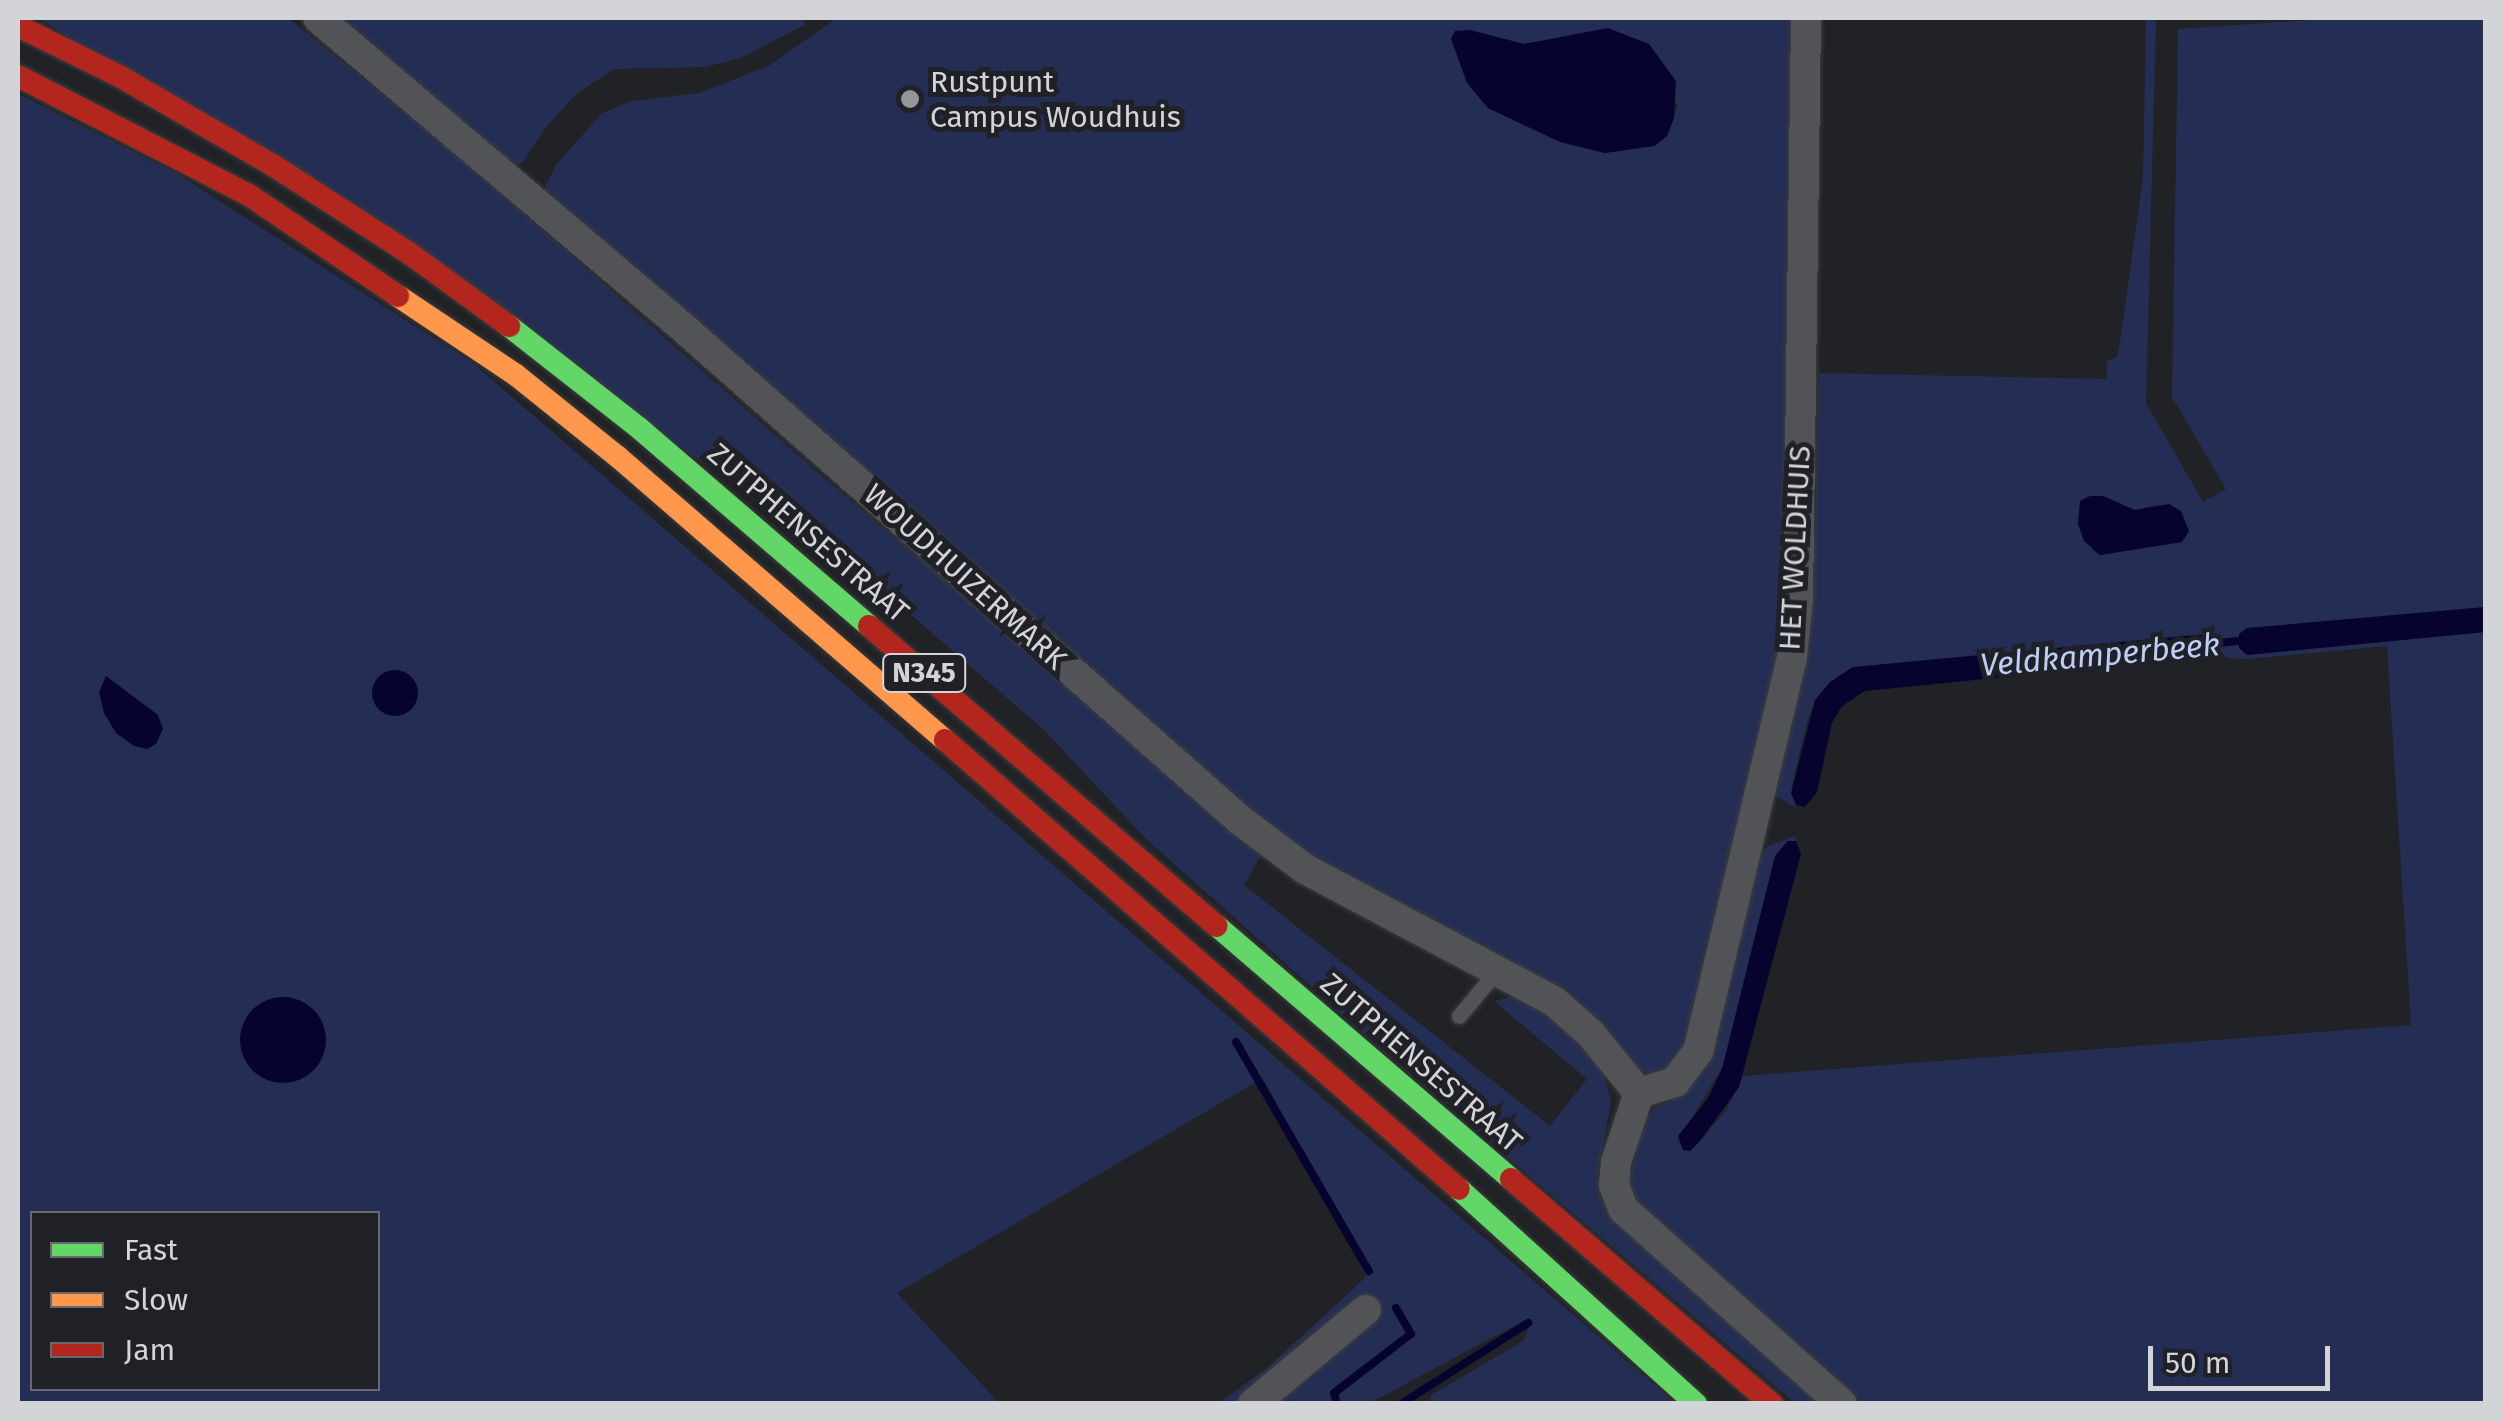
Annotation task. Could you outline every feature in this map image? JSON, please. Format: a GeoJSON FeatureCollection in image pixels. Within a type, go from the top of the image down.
{"type":"FeatureCollection","features":[{"type":"Feature","properties":{"kind":"main road","name":"ZUTPHENSESTRAAT"},"geometry":{"type":"LineString","coordinates":[[18,26],[121,77],[274,166],[409,253],[536,345],[654,440],[1772,1404]]}},
{"type":"Feature","properties":{"kind":"main road","name":"N345"},"geometry":{"type":"LineString","coordinates":[[18,76],[249,196],[516,375],[618,457],[969,761],[1534,1255],[1696,1404]]}},
{"type":"Feature","properties":{"kind":"street","name":"WOUDHUIZERMARK"},"geometry":{"type":"LineString","coordinates":[[318,18],[688,332],[1240,820],[1305,868],[1499,968],[1566,1012],[1639,1092]]}},
{"type":"Feature","properties":{"kind":"street","name":"HET WOLDHUIS"},"geometry":{"type":"LineString","coordinates":[[1639,1092],[1675,1082],[1698,1052],[1792,657],[1798,580],[1806,18]]}},
{"type":"Feature","properties":{"kind":"street"},"geometry":{"type":"LineString","coordinates":[[1639,1092],[1616,1162],[1614,1184],[1623,1210],[1842,1404]]}},
{"type":"Feature","properties":{"kind":"street"},"geometry":{"type":"LineString","coordinates":[[1253,1404],[1366,1310]]}},
{"type":"Feature","properties":{"kind":"lane"},"geometry":{"type":"LineString","coordinates":[[1459,1016],[1499,968]]}},
{"type":"Feature","properties":{"kind":"shaded area"},"geometry":{"type":"Polygon","coordinates":[[[39,18],[288,18],[448,147],[823,477],[1264,850],[1244,885],[1550,1126],[1587,1079],[1494,1001],[1525,993],[1601,1061],[1611,1103],[1598,1171],[1603,1202],[1618,1221],[1825,1403],[1795,1403],[1381,1049],[1145,838],[1045,731],[752,477],[716,471],[39,18]]]}},
{"type":"Feature","properties":{"kind":"shaded area"},"geometry":{"type":"Polygon","coordinates":[[[331,18],[801,18],[806,24],[741,58],[704,67],[614,69],[576,94],[547,126],[523,162],[512,168],[331,18]]]}},
{"type":"Feature","properties":{"kind":"shaded area"},"geometry":{"type":"Polygon","coordinates":[[[837,18],[1793,18],[1786,612],[1776,689],[1692,1048],[1673,1069],[1654,1075],[1637,1070],[1283,843],[547,198],[544,189],[556,165],[602,113],[632,101],[700,93],[770,65],[837,18]],[[1470,30],[1451,39],[1488,108],[1560,142],[1605,153],[1655,146],[1667,136],[1678,105],[1578,33],[1557,41],[1524,44],[1470,30]]]}},
{"type":"Feature","properties":{"kind":"shaded area"},"geometry":{"type":"Polygon","coordinates":[[[2146,18],[2156,18],[2146,403],[2203,502],[2226,489],[2172,397],[2178,29],[2341,18],[2485,18],[2485,607],[2241,632],[2247,655],[2485,632],[2485,1403],[1857,1403],[1657,1227],[1640,1207],[1629,1181],[1644,1121],[1655,1108],[1686,1093],[1704,1064],[1751,865],[1768,846],[1796,836],[1796,841],[1787,841],[1775,856],[1724,1064],[1677,1143],[1700,1141],[1727,1109],[1743,1076],[2411,1025],[2387,646],[2247,659],[2201,657],[2211,640],[2206,634],[1839,675],[1815,700],[1806,725],[1792,786],[1796,808],[1768,791],[1813,604],[1819,373],[2107,379],[2107,361],[2117,357],[2120,342],[2143,178],[2146,18]],[[2090,496],[2092,550],[2100,555],[2182,542],[2189,531],[2157,505],[2135,510],[2090,496]]]}},
{"type":"Feature","properties":{"kind":"shaded area"},"geometry":{"type":"Polygon","coordinates":[[[18,94],[176,173],[474,364],[1675,1403],[1429,1403],[1431,1395],[1523,1341],[1530,1325],[1525,1320],[1370,1403],[1276,1403],[1259,1389],[1237,1403],[1219,1403],[1267,1368],[1366,1277],[1263,1078],[897,1293],[999,1403],[18,1403],[18,94]],[[284,997],[253,1009],[246,1018],[241,1038],[246,1061],[306,1003],[284,997]]]}},
{"type":"Feature","properties":{"kind":"water"},"geometry":{"type":"Polygon","coordinates":[[[1608,28],[1649,44],[1676,81],[1674,118],[1667,136],[1654,146],[1605,153],[1560,142],[1488,108],[1467,83],[1451,39],[1455,31],[1470,30],[1524,44],[1608,28]]]}},
{"type":"Feature","properties":{"kind":"water"},"geometry":{"type":"Polygon","coordinates":[[[2103,496],[2135,510],[2169,504],[2181,511],[2189,531],[2182,542],[2100,555],[2084,541],[2078,524],[2080,501],[2103,496]]]}},
{"type":"Feature","properties":{"kind":"water"},"geometry":{"type":"Polygon","coordinates":[[[2485,607],[2485,632],[2247,655],[2239,648],[2239,634],[2247,628],[2485,607]]]}},
{"type":"Feature","properties":{"kind":"water"},"geometry":{"type":"Polygon","coordinates":[[[2206,634],[2214,640],[2214,649],[2201,657],[1865,691],[1842,706],[1832,723],[1817,792],[1805,807],[1796,805],[1791,793],[1815,700],[1830,682],[1853,667],[2206,634]]]}},
{"type":"Feature","properties":{"kind":"water"},"geometry":{"type":"Polygon","coordinates":[[[395,670],[411,677],[418,693],[411,709],[395,716],[379,709],[372,693],[379,677],[395,670]]]}},
{"type":"Feature","properties":{"kind":"water"},"geometry":{"type":"Polygon","coordinates":[[[106,676],[158,715],[163,729],[156,744],[147,749],[134,746],[116,733],[104,713],[99,692],[106,676]]]}},
{"type":"Feature","properties":{"kind":"water"},"geometry":{"type":"Polygon","coordinates":[[[1788,841],[1796,841],[1801,854],[1739,1087],[1700,1141],[1690,1151],[1683,1150],[1678,1136],[1708,1098],[1722,1069],[1775,856],[1788,841]]]}},
{"type":"Feature","properties":{"kind":"water"},"geometry":{"type":"Polygon","coordinates":[[[283,997],[313,1010],[326,1040],[313,1070],[283,1083],[253,1070],[240,1040],[253,1010],[283,997]]]}},
{"type":"Feature","properties":{"kind":"waterway","name":"Veldkamperbeek"},"geometry":{"type":"LineString","coordinates":[[2207,644],[2248,640]]}},
{"type":"Feature","properties":{"kind":"waterway"},"geometry":{"type":"LineString","coordinates":[[1236,1042],[1369,1271]]}},
{"type":"Feature","properties":{"kind":"waterway"},"geometry":{"type":"LineString","coordinates":[[1337,1404],[1334,1393],[1411,1334],[1396,1308]]}},
{"type":"Feature","properties":{"kind":"waterway","name":"Veldkamperbeek"},"geometry":{"type":"LineString","coordinates":[[1401,1404],[1528,1323]]}},
{"type":"Feature","properties":{"kind":"traffic: fast"},"geometry":{"type":"LineString","coordinates":[[509,326],[639,428],[869,626]]}},
{"type":"Feature","properties":{"kind":"traffic: fast"},"geometry":{"type":"LineString","coordinates":[[1217,926],[1511,1179]]}},
{"type":"Feature","properties":{"kind":"traffic: fast"},"geometry":{"type":"LineString","coordinates":[[1459,1189],[1696,1404]]}},
{"type":"Feature","properties":{"kind":"traffic: slow"},"geometry":{"type":"LineString","coordinates":[[398,296],[516,375],[618,457],[945,740]]}},
{"type":"Feature","properties":{"kind":"traffic: jam"},"geometry":{"type":"LineString","coordinates":[[18,26],[121,77],[274,166],[409,253],[509,326]]}},
{"type":"Feature","properties":{"kind":"traffic: jam"},"geometry":{"type":"LineString","coordinates":[[18,76],[249,195],[398,296]]}},
{"type":"Feature","properties":{"kind":"traffic: jam"},"geometry":{"type":"LineString","coordinates":[[869,626],[1217,926]]}},
{"type":"Feature","properties":{"kind":"traffic: jam"},"geometry":{"type":"LineString","coordinates":[[945,740],[1459,1189]]}},
{"type":"Feature","properties":{"kind":"traffic: jam"},"geometry":{"type":"LineString","coordinates":[[1511,1179],[1772,1404]]}},
{"type":"Feature","properties":{"kind":"place","name":"Rustpunt Campus Woudhuis"},"geometry":{"type":"Point","coordinates":[910,99]}}]}
